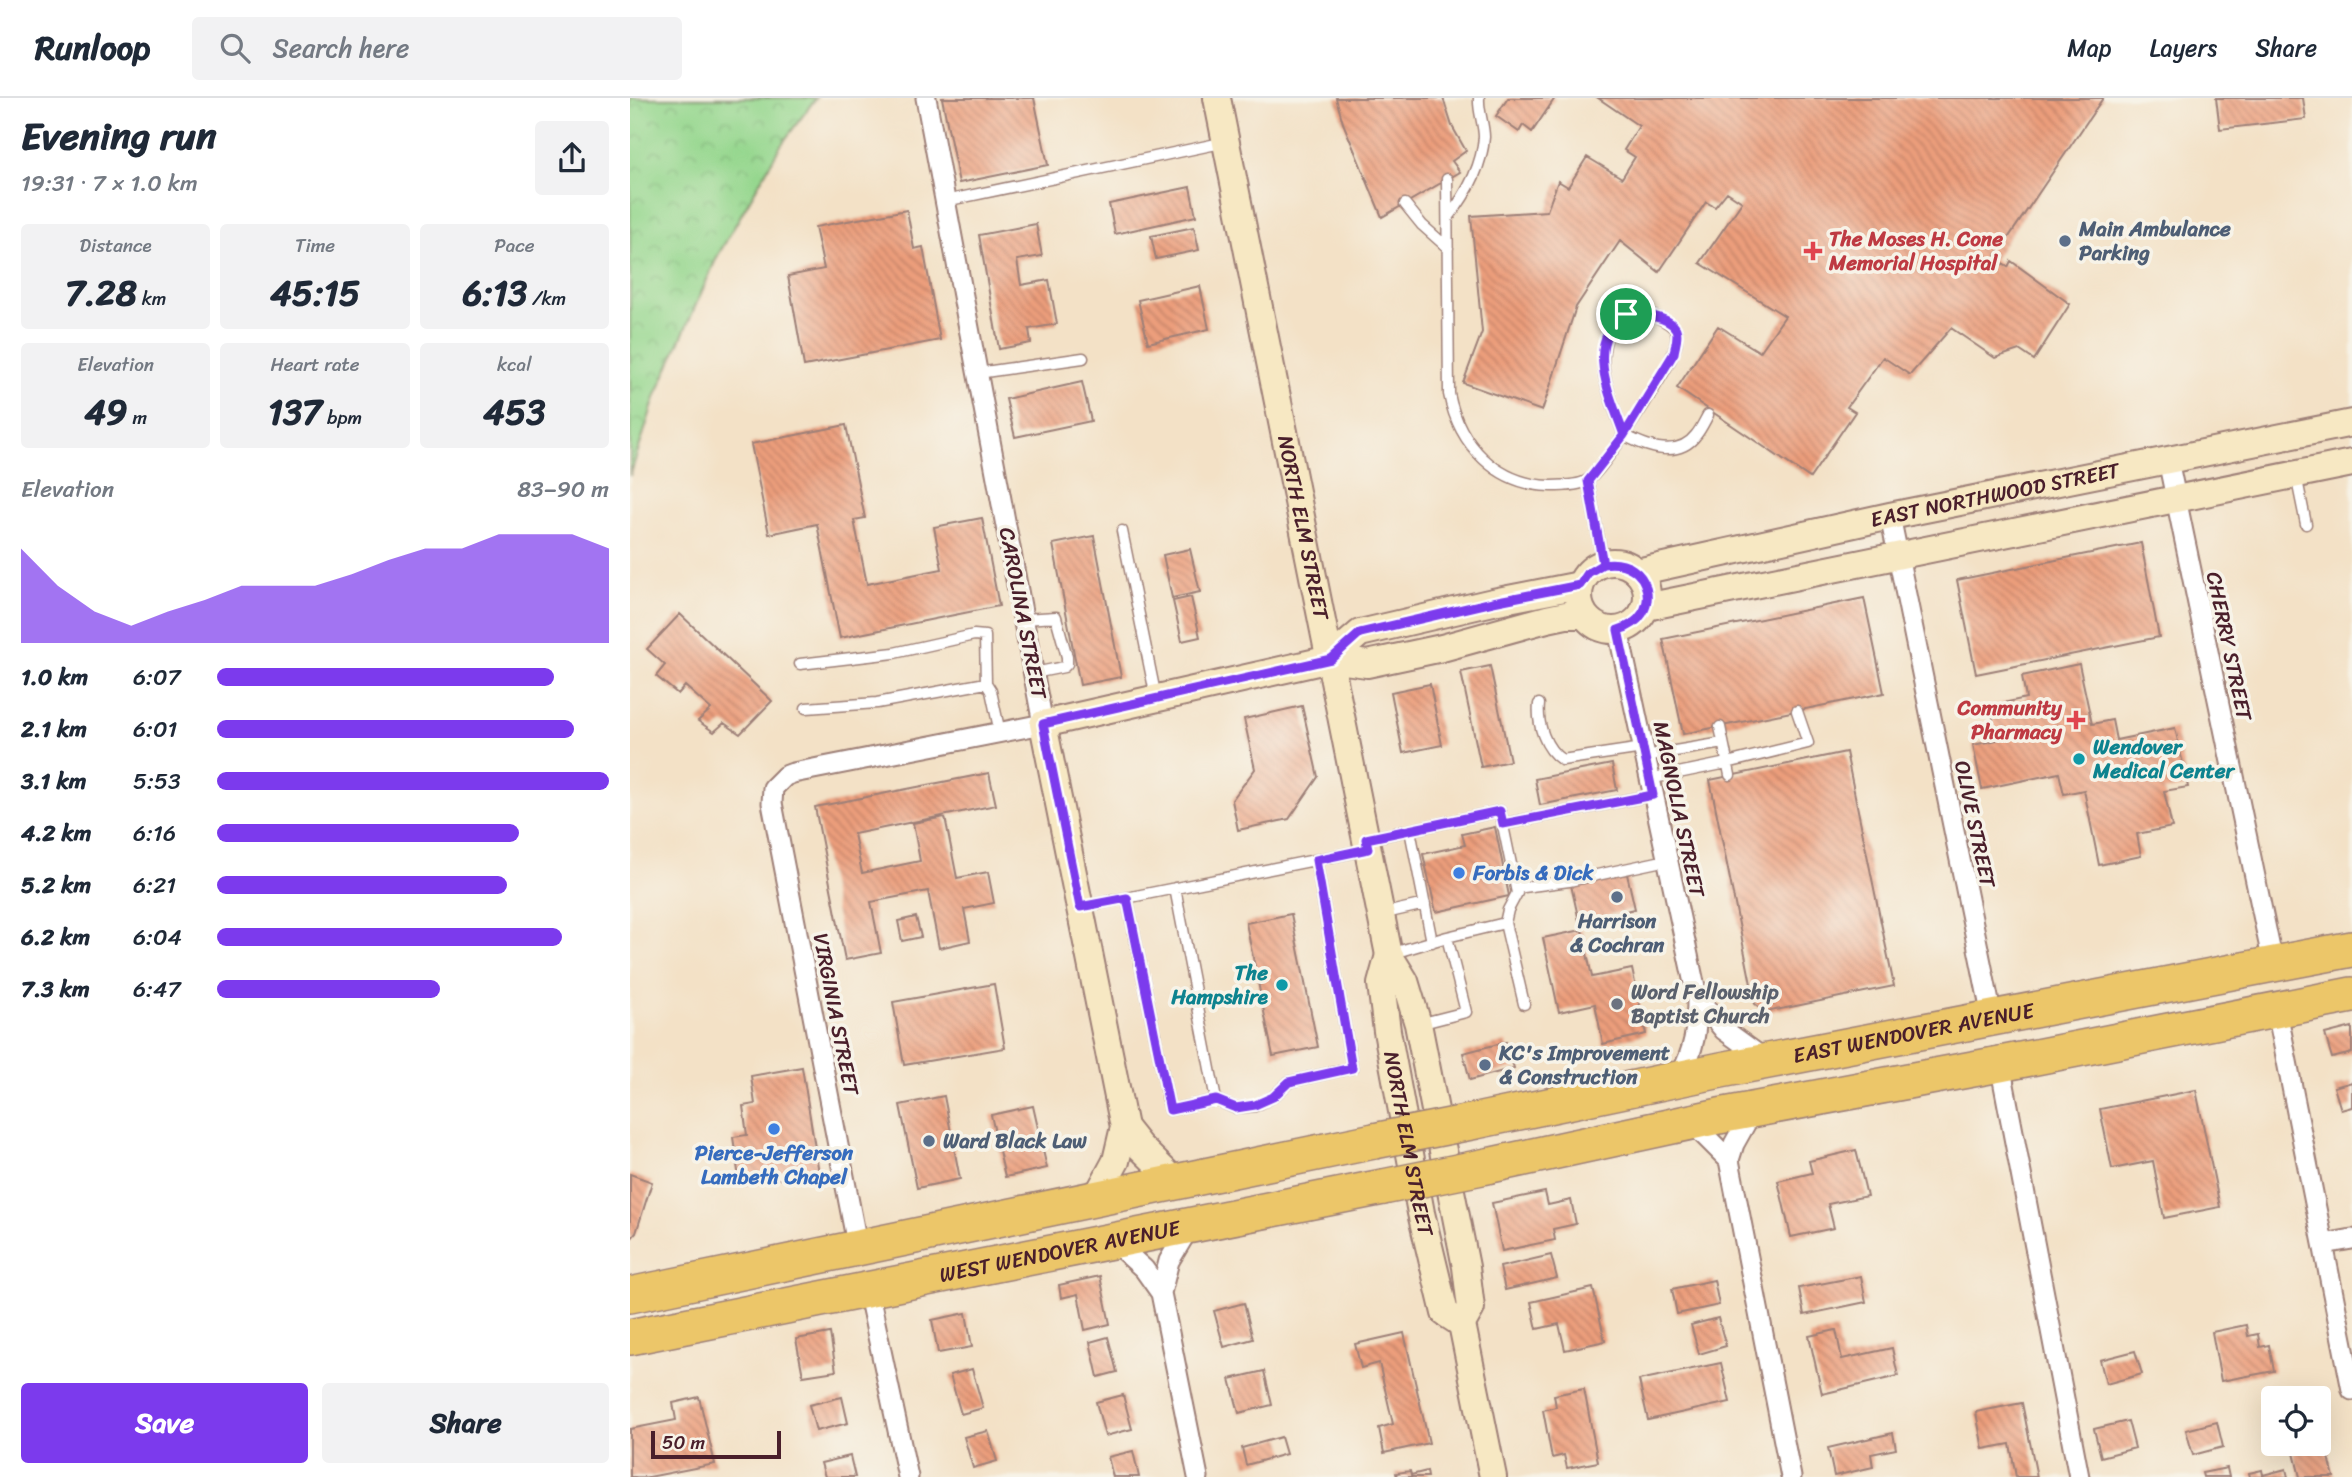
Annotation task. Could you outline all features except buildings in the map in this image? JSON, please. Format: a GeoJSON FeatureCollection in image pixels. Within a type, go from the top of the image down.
{"type":"FeatureCollection","features":[{"type":"Feature","properties":{"kind":"highway","name":"EAST WENDOVER AVENUE"},"geometry":{"type":"LineString","coordinates":[[1476,1121],[1767,1061],[2352,949]]}},
{"type":"Feature","properties":{"kind":"highway"},"geometry":{"type":"LineString","coordinates":[[1692,1122],[2000,1065],[2352,995]]}},
{"type":"Feature","properties":{"kind":"highway","name":"WEST WENDOVER AVENUE"},"geometry":{"type":"LineString","coordinates":[[630,1295],[1476,1121]]}},
{"type":"Feature","properties":{"kind":"highway","name":"WEST WENDOVER AVENUE"},"geometry":{"type":"LineString","coordinates":[[630,1337],[1487,1166],[1692,1122]]}},
{"type":"Feature","properties":{"kind":"highway"},"geometry":{"type":"LineString","coordinates":[[630,1321],[696,1303],[839,1271],[853,1261],[858,1249]]}},
{"type":"Feature","properties":{"kind":"street","name":"CAROLINA STREET"},"geometry":{"type":"LineString","coordinates":[[926,98],[1043,724],[1124,1127],[1116,1161],[1095,1200]]}},
{"type":"Feature","properties":{"kind":"street","name":"NORTH ELM STREET"},"geometry":{"type":"LineString","coordinates":[[1217,98],[1389,954],[1405,981],[1418,1024],[1466,1267],[1471,1308],[1462,1324],[1493,1477]]}},
{"type":"Feature","properties":{"kind":"street","name":"EAST NORTHWOOD STREET"},"geometry":{"type":"LineString","coordinates":[[1603,564],[1623,563],[1637,572],[1890,516],[2352,423]]}},
{"type":"Feature","properties":{"kind":"street","name":"CHERRY STREET"},"geometry":{"type":"LineString","coordinates":[[2168,460],[2273,963]]}},
{"type":"Feature","properties":{"kind":"street","name":"EAST NORTHWOOD STREET"},"geometry":{"type":"LineString","coordinates":[[1618,630],[1634,623],[1646,607],[2352,463]]}},
{"type":"Feature","properties":{"kind":"street","name":"OLIVE STREET"},"geometry":{"type":"LineString","coordinates":[[1890,516],[1896,556],[1992,1017]]}},
{"type":"Feature","properties":{"kind":"street"},"geometry":{"type":"LineString","coordinates":[[1603,564],[1588,573],[1580,585],[1578,600],[1584,615],[1601,629],[1618,630]]}},
{"type":"Feature","properties":{"kind":"street"},"geometry":{"type":"LineString","coordinates":[[1637,572],[1646,587],[1646,607]]}},
{"type":"Feature","properties":{"kind":"street"},"geometry":{"type":"LineString","coordinates":[[1331,659],[1360,633],[1580,585]]}},
{"type":"Feature","properties":{"kind":"street"},"geometry":{"type":"LineString","coordinates":[[1000,733],[1331,659],[1367,664],[1442,648],[1547,619],[1584,615]]}},
{"type":"Feature","properties":{"kind":"street","name":"MAGNOLIA STREET"},"geometry":{"type":"LineString","coordinates":[[1618,630],[1696,997],[1695,1044],[1679,1079]]}},
{"type":"Feature","properties":{"kind":"street","name":"VIRGINIA STREET"},"geometry":{"type":"LineString","coordinates":[[858,1249],[772,803],[773,788],[785,776],[793,773],[1000,733]]}},
{"type":"Feature","properties":{"kind":"street","name":"NORTH ELM STREET"},"geometry":{"type":"LineString","coordinates":[[1389,954],[1381,984],[1387,1031],[1421,1213],[1445,1313],[1462,1324]]}},
{"type":"Feature","properties":{"kind":"street","name":"MAGNOLIA STREET"},"geometry":{"type":"LineString","coordinates":[[1696,997],[1724,1030],[1767,1061]]}},
{"type":"Feature","properties":{"kind":"street"},"geometry":{"type":"LineString","coordinates":[[2277,1011],[2352,1390]]}},
{"type":"Feature","properties":{"kind":"street"},"geometry":{"type":"LineString","coordinates":[[2000,1065],[2079,1477]]}},
{"type":"Feature","properties":{"kind":"street"},"geometry":{"type":"LineString","coordinates":[[1753,1110],[1734,1144],[1729,1160],[1791,1477]]}},
{"type":"Feature","properties":{"kind":"street"},"geometry":{"type":"LineString","coordinates":[[1692,1122],[1729,1160]]}},
{"type":"Feature","properties":{"kind":"street","name":"CAROLINA STREET"},"geometry":{"type":"LineString","coordinates":[[1124,1127],[1140,1147],[1177,1183]]}},
{"type":"Feature","properties":{"kind":"street"},"geometry":{"type":"LineString","coordinates":[[1161,1293],[1169,1261],[1189,1226]]}},
{"type":"Feature","properties":{"kind":"street"},"geometry":{"type":"LineString","coordinates":[[2324,1244],[2352,1239]]}},
{"type":"Feature","properties":{"kind":"street"},"geometry":{"type":"LineString","coordinates":[[1113,1241],[1144,1269],[1161,1293],[1198,1477]]}},
{"type":"Feature","properties":{"kind":"street"},"geometry":{"type":"LineString","coordinates":[[868,1290],[908,1477]]}},
{"type":"Feature","properties":{"kind":"lane"},"geometry":{"type":"LineString","coordinates":[[1448,218],[1468,192],[1480,155],[1484,136],[1479,98]]}},
{"type":"Feature","properties":{"kind":"lane"},"geometry":{"type":"LineString","coordinates":[[945,201],[1226,142]]}},
{"type":"Feature","properties":{"kind":"lane"},"geometry":{"type":"LineString","coordinates":[[1447,179],[1449,394],[1453,412],[1471,446],[1492,468],[1518,481],[1538,485],[1563,486],[1588,481],[1624,435],[1674,353],[1676,330],[1670,323],[1646,314],[1626,314],[1614,322],[1604,342],[1602,364],[1624,435],[1649,447],[1661,449],[1683,445],[1695,436],[1708,415]]}},
{"type":"Feature","properties":{"kind":"lane"},"geometry":{"type":"LineString","coordinates":[[1405,204],[1422,225],[1448,248]]}},
{"type":"Feature","properties":{"kind":"lane"},"geometry":{"type":"LineString","coordinates":[[978,373],[1083,358]]}},
{"type":"Feature","properties":{"kind":"lane"},"geometry":{"type":"LineString","coordinates":[[2296,475],[2306,524]]}},
{"type":"Feature","properties":{"kind":"lane"},"geometry":{"type":"LineString","coordinates":[[1588,481],[1603,564]]}},
{"type":"Feature","properties":{"kind":"lane"},"geometry":{"type":"LineString","coordinates":[[1122,531],[1156,698]]}},
{"type":"Feature","properties":{"kind":"lane"},"geometry":{"type":"LineString","coordinates":[[1024,619],[1056,617],[1068,657],[1064,667],[1034,674]]}},
{"type":"Feature","properties":{"kind":"lane"},"geometry":{"type":"LineString","coordinates":[[800,664],[894,653],[974,635],[985,636],[986,683],[991,691],[1000,733]]}},
{"type":"Feature","properties":{"kind":"lane"},"geometry":{"type":"LineString","coordinates":[[806,708],[877,703],[986,683]]}},
{"type":"Feature","properties":{"kind":"lane"},"geometry":{"type":"LineString","coordinates":[[1539,704],[1538,713],[1545,740],[1553,755],[1562,760],[1723,743]]}},
{"type":"Feature","properties":{"kind":"lane"},"geometry":{"type":"LineString","coordinates":[[1503,824],[1651,787],[1727,763],[1808,743],[1797,711]]}},
{"type":"Feature","properties":{"kind":"lane"},"geometry":{"type":"LineString","coordinates":[[1720,727],[1730,775]]}},
{"type":"Feature","properties":{"kind":"lane"},"geometry":{"type":"LineString","coordinates":[[1080,907],[1316,860],[1410,830],[1500,811],[1517,888],[1505,923],[1524,1003]]}},
{"type":"Feature","properties":{"kind":"lane"},"geometry":{"type":"LineString","coordinates":[[1410,830],[1433,942]]}},
{"type":"Feature","properties":{"kind":"lane"},"geometry":{"type":"LineString","coordinates":[[1127,898],[1170,1110],[1216,1100],[1236,1108],[1255,1105],[1273,1097],[1289,1082],[1352,1068],[1316,860]]}},
{"type":"Feature","properties":{"kind":"lane"},"geometry":{"type":"LineString","coordinates":[[1517,888],[1569,881],[1667,860]]}},
{"type":"Feature","properties":{"kind":"lane"},"geometry":{"type":"LineString","coordinates":[[1175,888],[1216,1100]]}},
{"type":"Feature","properties":{"kind":"lane"},"geometry":{"type":"LineString","coordinates":[[1381,914],[1424,904]]}},
{"type":"Feature","properties":{"kind":"lane"},"geometry":{"type":"LineString","coordinates":[[1389,954],[1505,923]]}},
{"type":"Feature","properties":{"kind":"lane"},"geometry":{"type":"LineString","coordinates":[[1418,1024],[1466,1012],[1447,937]]}},
{"type":"Feature","properties":{"kind":"green space"},"geometry":{"type":"Polygon","coordinates":[[[630,98],[816,98],[781,145],[717,257],[656,395],[630,476],[630,98]]]}},
{"type":"Feature","properties":{"kind":"place","name":"Main Ambulance Parking"},"geometry":{"type":"Point","coordinates":[2065,241]}},
{"type":"Feature","properties":{"kind":"place","name":"The Moses H. Cone Memorial Hospital"},"geometry":{"type":"Point","coordinates":[1813,251]}},
{"type":"Feature","properties":{"kind":"place","name":"Community Pharmacy"},"geometry":{"type":"Point","coordinates":[2076,720]}},
{"type":"Feature","properties":{"kind":"place","name":"Wendover Medical Center"},"geometry":{"type":"Point","coordinates":[2079,759]}},
{"type":"Feature","properties":{"kind":"place","name":"Forbis & Dick"},"geometry":{"type":"Point","coordinates":[1459,873]}},
{"type":"Feature","properties":{"kind":"place","name":"Harrison & Cochran"},"geometry":{"type":"Point","coordinates":[1617,897]}},
{"type":"Feature","properties":{"kind":"place","name":"The Hampshire"},"geometry":{"type":"Point","coordinates":[1282,985]}},
{"type":"Feature","properties":{"kind":"place","name":"Word Fellowship Baptist Church"},"geometry":{"type":"Point","coordinates":[1617,1004]}},
{"type":"Feature","properties":{"kind":"place","name":"KC's Improvement & Construction"},"geometry":{"type":"Point","coordinates":[1485,1065]}},
{"type":"Feature","properties":{"kind":"place","name":"Pierce-Jefferson Lambeth Chapel"},"geometry":{"type":"Point","coordinates":[774,1129]}},
{"type":"Feature","properties":{"kind":"place","name":"Ward Black Law"},"geometry":{"type":"Point","coordinates":[929,1141]}},
{"type":"Feature","properties":{"kind":"route"},"geometry":{"type":"LineString","coordinates":[[1626,314],[1614,322],[1604,342],[1602,364],[1624,435],[1588,481],[1603,564],[1588,573],[1580,585],[1360,633],[1331,659],[1043,724],[1080,907],[1127,898],[1170,1110],[1216,1100],[1236,1108],[1255,1105],[1273,1097],[1289,1082],[1352,1068],[1316,860],[1368,849],[1366,839],[1500,811],[1503,824],[1653,795],[1618,630],[1627,628],[1641,616],[1648,597],[1646,587],[1637,572],[1623,563],[1603,564],[1588,481],[1604,460],[1624,435],[1674,353],[1677,339],[1676,330],[1670,323],[1646,314],[1626,314]]}}]}
